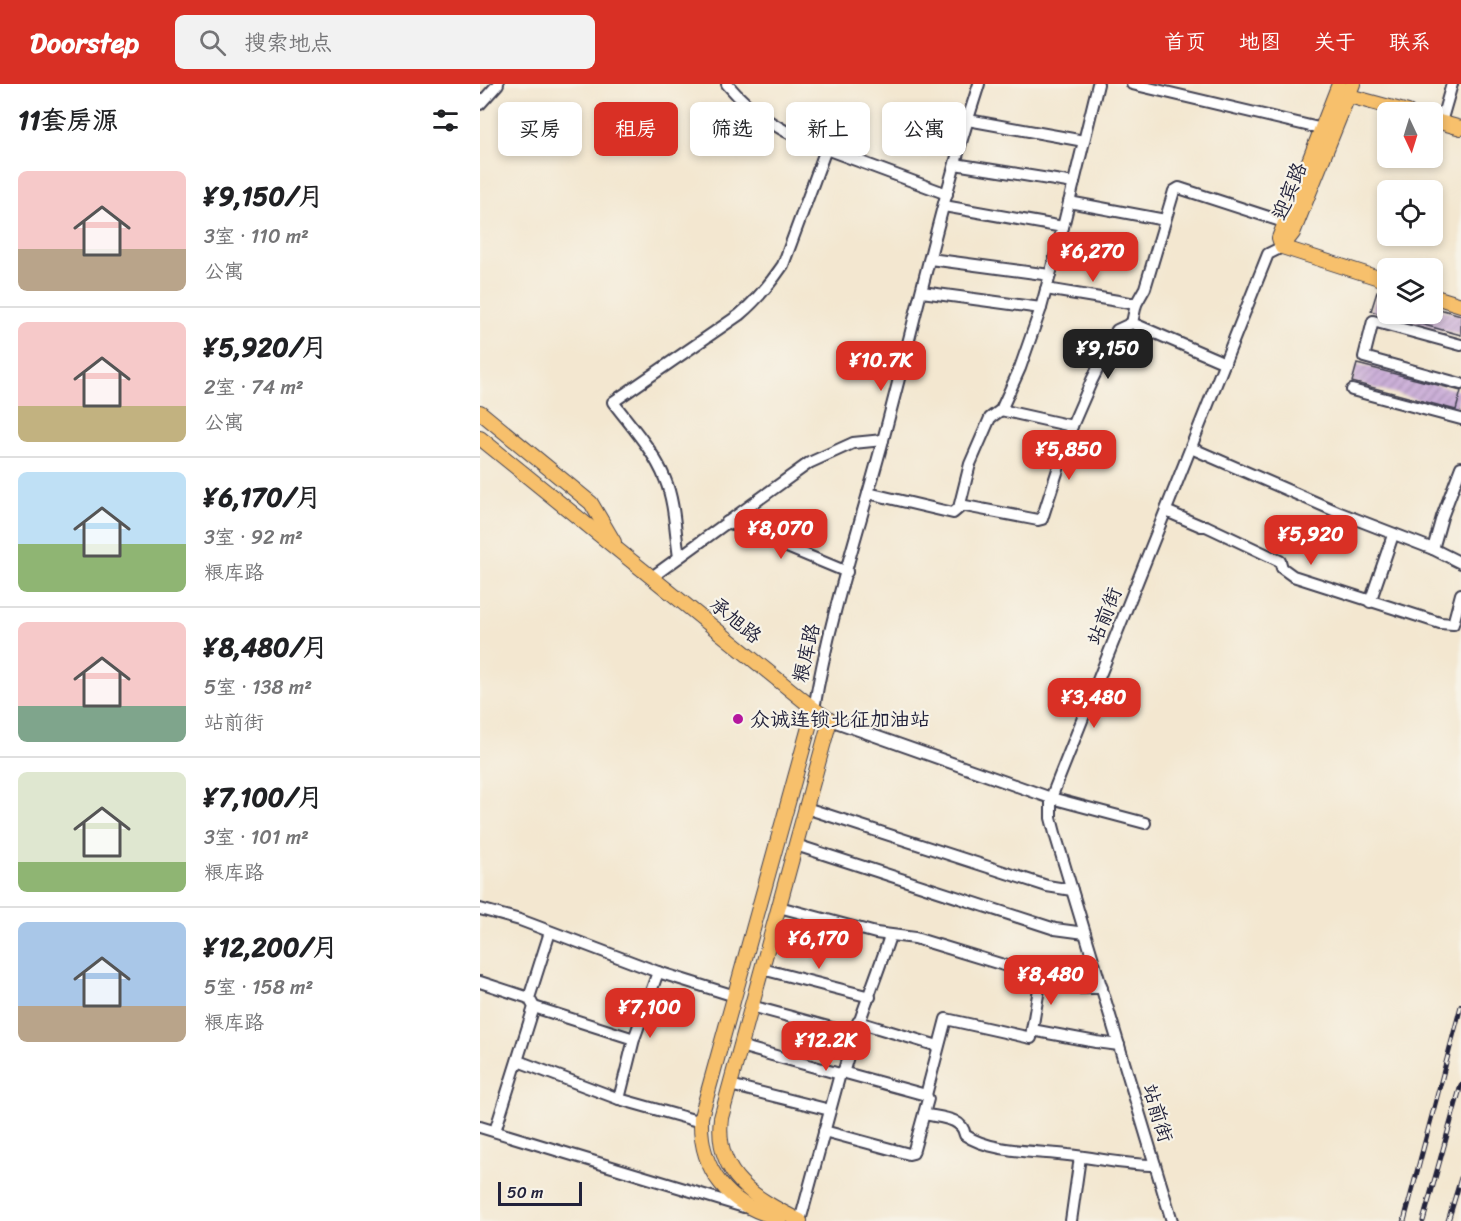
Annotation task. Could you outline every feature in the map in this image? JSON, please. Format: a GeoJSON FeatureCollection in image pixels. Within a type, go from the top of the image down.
{"type":"FeatureCollection","features":[{"type":"Feature","properties":{"kind":"main road","name":"迎宾路"},"geometry":{"type":"LineString","coordinates":[[1282,247],[1293,233],[1291,224],[1328,130],[1339,84]]}},
{"type":"Feature","properties":{"kind":"main road","name":"迎宾路"},"geometry":{"type":"LineString","coordinates":[[1328,130],[1351,90]]}},
{"type":"Feature","properties":{"kind":"main road"},"geometry":{"type":"LineString","coordinates":[[1351,90],[1382,102]]}},
{"type":"Feature","properties":{"kind":"main road"},"geometry":{"type":"LineString","coordinates":[[1443,123],[1461,128]]}},
{"type":"Feature","properties":{"kind":"main road"},"geometry":{"type":"LineString","coordinates":[[1282,247],[1377,278]]}},
{"type":"Feature","properties":{"kind":"main road"},"geometry":{"type":"LineString","coordinates":[[1443,299],[1461,305]]}},
{"type":"Feature","properties":{"kind":"main road","name":"承旭路"},"geometry":{"type":"LineString","coordinates":[[480,412],[591,503],[618,549]]}},
{"type":"Feature","properties":{"kind":"main road","name":"承旭路"},"geometry":{"type":"LineString","coordinates":[[480,438],[830,720]]}},
{"type":"Feature","properties":{"kind":"main road","name":"粮库路"},"geometry":{"type":"LineString","coordinates":[[792,1221],[756,1210],[736,1199],[720,1183],[709,1167],[703,1150],[701,1122],[814,709]]}},
{"type":"Feature","properties":{"kind":"main road"},"geometry":{"type":"LineString","coordinates":[[800,1221],[763,1202],[750,1191],[733,1172],[723,1155],[719,1131],[720,1118],[830,720]]}},
{"type":"Feature","properties":{"kind":"street"},"geometry":{"type":"LineString","coordinates":[[480,104],[498,84]]}},
{"type":"Feature","properties":{"kind":"street"},"geometry":{"type":"LineString","coordinates":[[726,84],[743,102],[786,132]]}},
{"type":"Feature","properties":{"kind":"street","name":"粮库路"},"geometry":{"type":"LineString","coordinates":[[814,709],[821,665],[955,164],[980,84]]}},
{"type":"Feature","properties":{"kind":"street"},"geometry":{"type":"LineString","coordinates":[[868,493],[953,513],[960,505],[970,464],[990,418],[1001,410],[1020,368],[1041,308],[1098,84]]}},
{"type":"Feature","properties":{"kind":"street"},"geometry":{"type":"LineString","coordinates":[[1132,84],[1328,130]]}},
{"type":"Feature","properties":{"kind":"street"},"geometry":{"type":"LineString","coordinates":[[1443,106],[1452,84]]}},
{"type":"Feature","properties":{"kind":"street"},"geometry":{"type":"LineString","coordinates":[[968,120],[1084,141]]}},
{"type":"Feature","properties":{"kind":"street"},"geometry":{"type":"LineString","coordinates":[[679,557],[671,502],[665,479],[656,460],[613,402],[739,315],[772,282],[783,265],[823,156]]}},
{"type":"Feature","properties":{"kind":"street"},"geometry":{"type":"LineString","coordinates":[[845,156],[947,194]]}},
{"type":"Feature","properties":{"kind":"street"},"geometry":{"type":"LineString","coordinates":[[955,164],[1074,183]]}},
{"type":"Feature","properties":{"kind":"street"},"geometry":{"type":"LineString","coordinates":[[1132,323],[1136,304],[1145,288],[1174,191],[1179,188],[1291,224]]}},
{"type":"Feature","properties":{"kind":"street"},"geometry":{"type":"LineString","coordinates":[[1069,202],[1165,220]]}},
{"type":"Feature","properties":{"kind":"street"},"geometry":{"type":"LineString","coordinates":[[944,206],[1063,226]]}},
{"type":"Feature","properties":{"kind":"street","name":"站前街"},"geometry":{"type":"LineString","coordinates":[[1172,1221],[1051,818],[1051,798],[1268,254],[1282,247]]}},
{"type":"Feature","properties":{"kind":"street"},"geometry":{"type":"LineString","coordinates":[[930,260],[1050,275]]}},
{"type":"Feature","properties":{"kind":"street"},"geometry":{"type":"LineString","coordinates":[[1046,289],[1136,304]]}},
{"type":"Feature","properties":{"kind":"street"},"geometry":{"type":"LineString","coordinates":[[922,292],[1041,308]]}},
{"type":"Feature","properties":{"kind":"street"},"geometry":{"type":"LineString","coordinates":[[1461,345],[1373,321],[1364,357],[1461,384]]}},
{"type":"Feature","properties":{"kind":"street"},"geometry":{"type":"LineString","coordinates":[[960,505],[1042,519],[1072,426],[1117,330],[1132,323],[1225,363]]}},
{"type":"Feature","properties":{"kind":"street"},"geometry":{"type":"LineString","coordinates":[[1352,390],[1461,419]]}},
{"type":"Feature","properties":{"kind":"street"},"geometry":{"type":"LineString","coordinates":[[1001,410],[1072,426]]}},
{"type":"Feature","properties":{"kind":"street"},"geometry":{"type":"LineString","coordinates":[[652,577],[809,463],[853,443],[883,440]]}},
{"type":"Feature","properties":{"kind":"street"},"geometry":{"type":"LineString","coordinates":[[1191,448],[1393,535],[1433,549],[1461,563]]}},
{"type":"Feature","properties":{"kind":"street"},"geometry":{"type":"LineString","coordinates":[[1433,549],[1442,517],[1461,467]]}},
{"type":"Feature","properties":{"kind":"street"},"geometry":{"type":"LineString","coordinates":[[1166,511],[1206,526],[1280,561],[1282,568],[1293,576],[1440,624],[1453,624],[1461,594]]}},
{"type":"Feature","properties":{"kind":"street"},"geometry":{"type":"LineString","coordinates":[[727,522],[847,572]]}},
{"type":"Feature","properties":{"kind":"street"},"geometry":{"type":"LineString","coordinates":[[1370,602],[1393,535]]}},
{"type":"Feature","properties":{"kind":"street"},"geometry":{"type":"LineString","coordinates":[[830,720],[1051,798],[1145,823]]}},
{"type":"Feature","properties":{"kind":"street"},"geometry":{"type":"LineString","coordinates":[[806,808],[1047,886],[1072,890]]}},
{"type":"Feature","properties":{"kind":"street"},"geometry":{"type":"LineString","coordinates":[[796,846],[1055,929],[1085,933]]}},
{"type":"Feature","properties":{"kind":"street"},"geometry":{"type":"LineString","coordinates":[[778,907],[890,936],[915,938],[1079,988],[1101,988]]}},
{"type":"Feature","properties":{"kind":"street"},"geometry":{"type":"LineString","coordinates":[[480,909],[520,920],[658,972],[735,996]]}},
{"type":"Feature","properties":{"kind":"street"},"geometry":{"type":"LineString","coordinates":[[495,1131],[518,1061],[550,932]]}},
{"type":"Feature","properties":{"kind":"street"},"geometry":{"type":"LineString","coordinates":[[800,1221],[841,1073],[890,936]]}},
{"type":"Feature","properties":{"kind":"street"},"geometry":{"type":"LineString","coordinates":[[762,969],[870,997]]}},
{"type":"Feature","properties":{"kind":"street"},"geometry":{"type":"LineString","coordinates":[[619,1099],[634,1039],[658,972]]}},
{"type":"Feature","properties":{"kind":"street"},"geometry":{"type":"LineString","coordinates":[[824,1131],[909,1154],[913,1153],[928,1099],[926,1095],[945,1019],[1031,1038],[1041,977]]}},
{"type":"Feature","properties":{"kind":"street"},"geometry":{"type":"LineString","coordinates":[[480,982],[531,1003],[634,1039]]}},
{"type":"Feature","properties":{"kind":"street"},"geometry":{"type":"LineString","coordinates":[[751,1006],[854,1034]]}},
{"type":"Feature","properties":{"kind":"street"},"geometry":{"type":"LineString","coordinates":[[858,1022],[938,1046]]}},
{"type":"Feature","properties":{"kind":"street"},"geometry":{"type":"LineString","coordinates":[[1032,1030],[1119,1044]]}},
{"type":"Feature","properties":{"kind":"street"},"geometry":{"type":"LineString","coordinates":[[740,1046],[926,1095]]}},
{"type":"Feature","properties":{"kind":"street"},"geometry":{"type":"LineString","coordinates":[[518,1061],[619,1099],[701,1122]]}},
{"type":"Feature","properties":{"kind":"street"},"geometry":{"type":"LineString","coordinates":[[730,1085],[830,1110]]}},
{"type":"Feature","properties":{"kind":"street"},"geometry":{"type":"LineString","coordinates":[[924,1114],[958,1122],[964,1127],[965,1136],[974,1141],[1020,1152],[1080,1157],[1126,1165],[1155,1165]]}},
{"type":"Feature","properties":{"kind":"street"},"geometry":{"type":"LineString","coordinates":[[480,1127],[756,1210]]}},
{"type":"Feature","properties":{"kind":"street"},"geometry":{"type":"LineString","coordinates":[[1071,1221],[1080,1157]]}},
{"type":"Feature","properties":{"kind":"building"},"geometry":{"type":"Polygon","coordinates":[[[1377,292],[1377,313],[1371,311],[1377,292]]]}},
{"type":"Feature","properties":{"kind":"building"},"geometry":{"type":"Polygon","coordinates":[[[1443,310],[1461,315],[1461,335],[1420,324],[1443,324],[1443,310]]]}},
{"type":"Feature","properties":{"kind":"building"},"geometry":{"type":"Polygon","coordinates":[[[1357,364],[1461,391],[1456,410],[1352,382],[1357,364]]]}},
{"type":"Feature","properties":{"kind":"railway"},"geometry":{"type":"LineString","coordinates":[[1404,1221],[1461,1006]]}},
{"type":"Feature","properties":{"kind":"railway"},"geometry":{"type":"LineString","coordinates":[[1423,1221],[1461,1085]]}},
{"type":"Feature","properties":{"kind":"railway"},"geometry":{"type":"LineString","coordinates":[[1448,1221],[1461,1178]]}},
{"type":"Feature","properties":{"kind":"place","name":"众诚连锁北征加油站"},"geometry":{"type":"Point","coordinates":[738,719]}}]}
